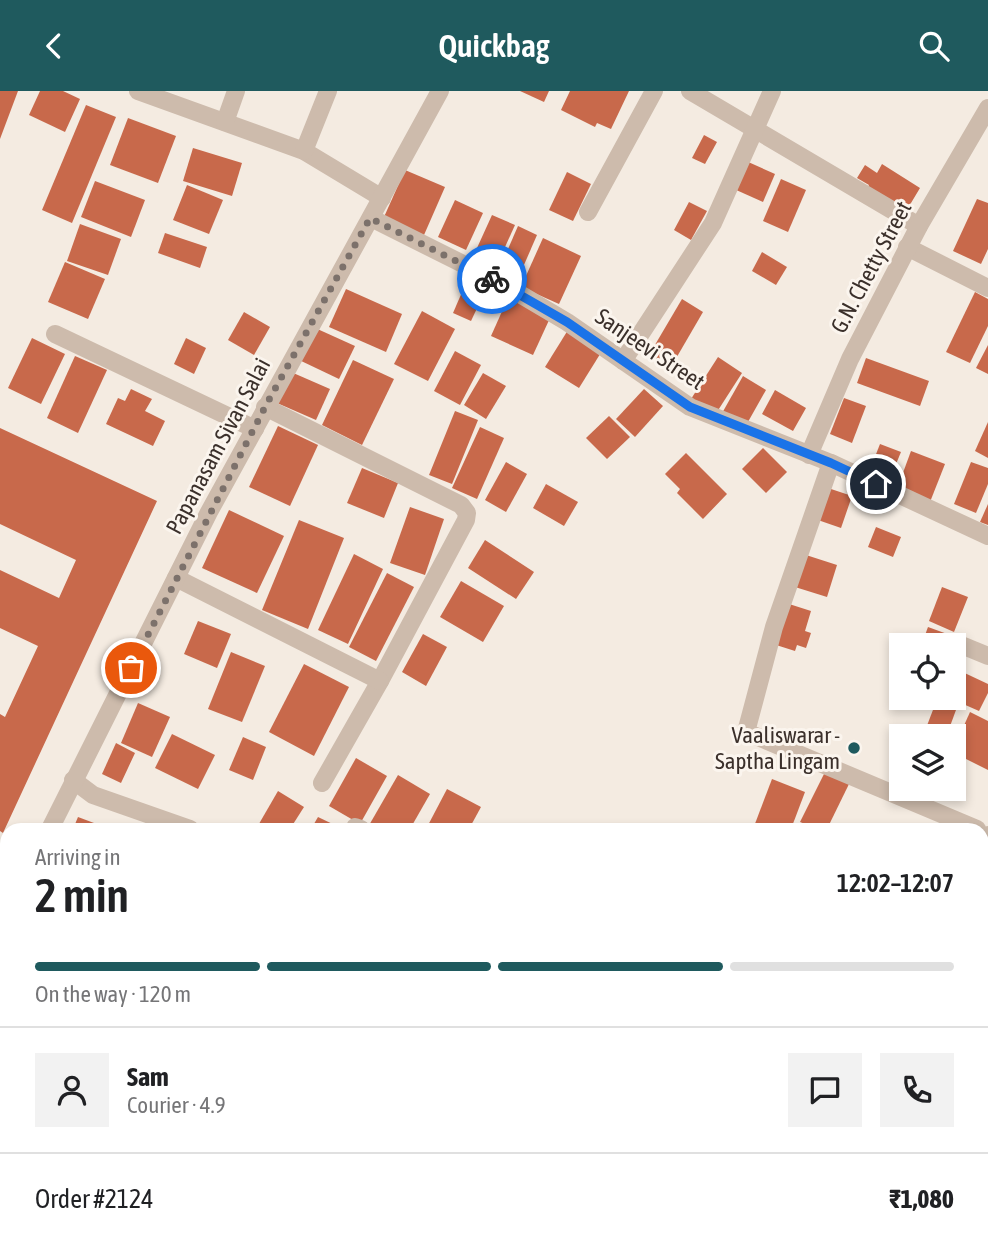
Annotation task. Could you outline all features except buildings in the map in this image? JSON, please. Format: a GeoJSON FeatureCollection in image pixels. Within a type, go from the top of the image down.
{"type":"FeatureCollection","features":[{"type":"Feature","properties":{"kind":"street"},"geometry":{"type":"LineString","coordinates":[[138,91],[304,151],[382,198]]}},
{"type":"Feature","properties":{"kind":"street"},"geometry":{"type":"LineString","coordinates":[[225,123],[236,91]]}},
{"type":"Feature","properties":{"kind":"street"},"geometry":{"type":"LineString","coordinates":[[304,151],[328,91]]}},
{"type":"Feature","properties":{"kind":"street","name":"Papanasam Sivan Salai"},"geometry":{"type":"LineString","coordinates":[[53,823],[265,407],[440,91]]}},
{"type":"Feature","properties":{"kind":"street"},"geometry":{"type":"LineString","coordinates":[[588,212],[654,91]]}},
{"type":"Feature","properties":{"kind":"street"},"geometry":{"type":"LineString","coordinates":[[690,91],[919,226]]}},
{"type":"Feature","properties":{"kind":"street"},"geometry":{"type":"LineString","coordinates":[[624,361],[713,223],[772,91]]}},
{"type":"Feature","properties":{"kind":"street","name":"G.N. Chetty Street"},"geometry":{"type":"LineString","coordinates":[[809,455],[850,359],[919,226],[988,109]]}},
{"type":"Feature","properties":{"kind":"street","name":"Sanjeevi Street"},"geometry":{"type":"LineString","coordinates":[[370,218],[503,285],[567,322],[690,407],[831,463],[988,536]]}},
{"type":"Feature","properties":{"kind":"street"},"geometry":{"type":"LineString","coordinates":[[908,247],[988,288]]}},
{"type":"Feature","properties":{"kind":"street"},"geometry":{"type":"LineString","coordinates":[[55,334],[255,429]]}},
{"type":"Feature","properties":{"kind":"street"},"geometry":{"type":"LineString","coordinates":[[265,407],[461,505],[467,513],[466,520],[380,681],[321,783]]}},
{"type":"Feature","properties":{"kind":"street"},"geometry":{"type":"LineString","coordinates":[[831,463],[774,627],[746,732],[962,823]]}},
{"type":"Feature","properties":{"kind":"street"},"geometry":{"type":"LineString","coordinates":[[176,578],[380,681]]}},
{"type":"Feature","properties":{"kind":"street"},"geometry":{"type":"LineString","coordinates":[[966,647],[988,656]]}},
{"type":"Feature","properties":{"kind":"street"},"geometry":{"type":"LineString","coordinates":[[73,780],[93,795],[173,823]]}},
{"type":"Feature","properties":{"kind":"way so far"},"geometry":{"type":"LineString","coordinates":[[131,668],[209,512],[370,218],[492,279]]}},
{"type":"Feature","properties":{"kind":"place","name":"Vaaliswarar - Saptha Lingam"},"geometry":{"type":"Point","coordinates":[854,748]}},
{"type":"Feature","properties":{"kind":"route"},"geometry":{"type":"LineString","coordinates":[[492,279],[567,322],[690,407],[831,463],[876,484]]}}]}
